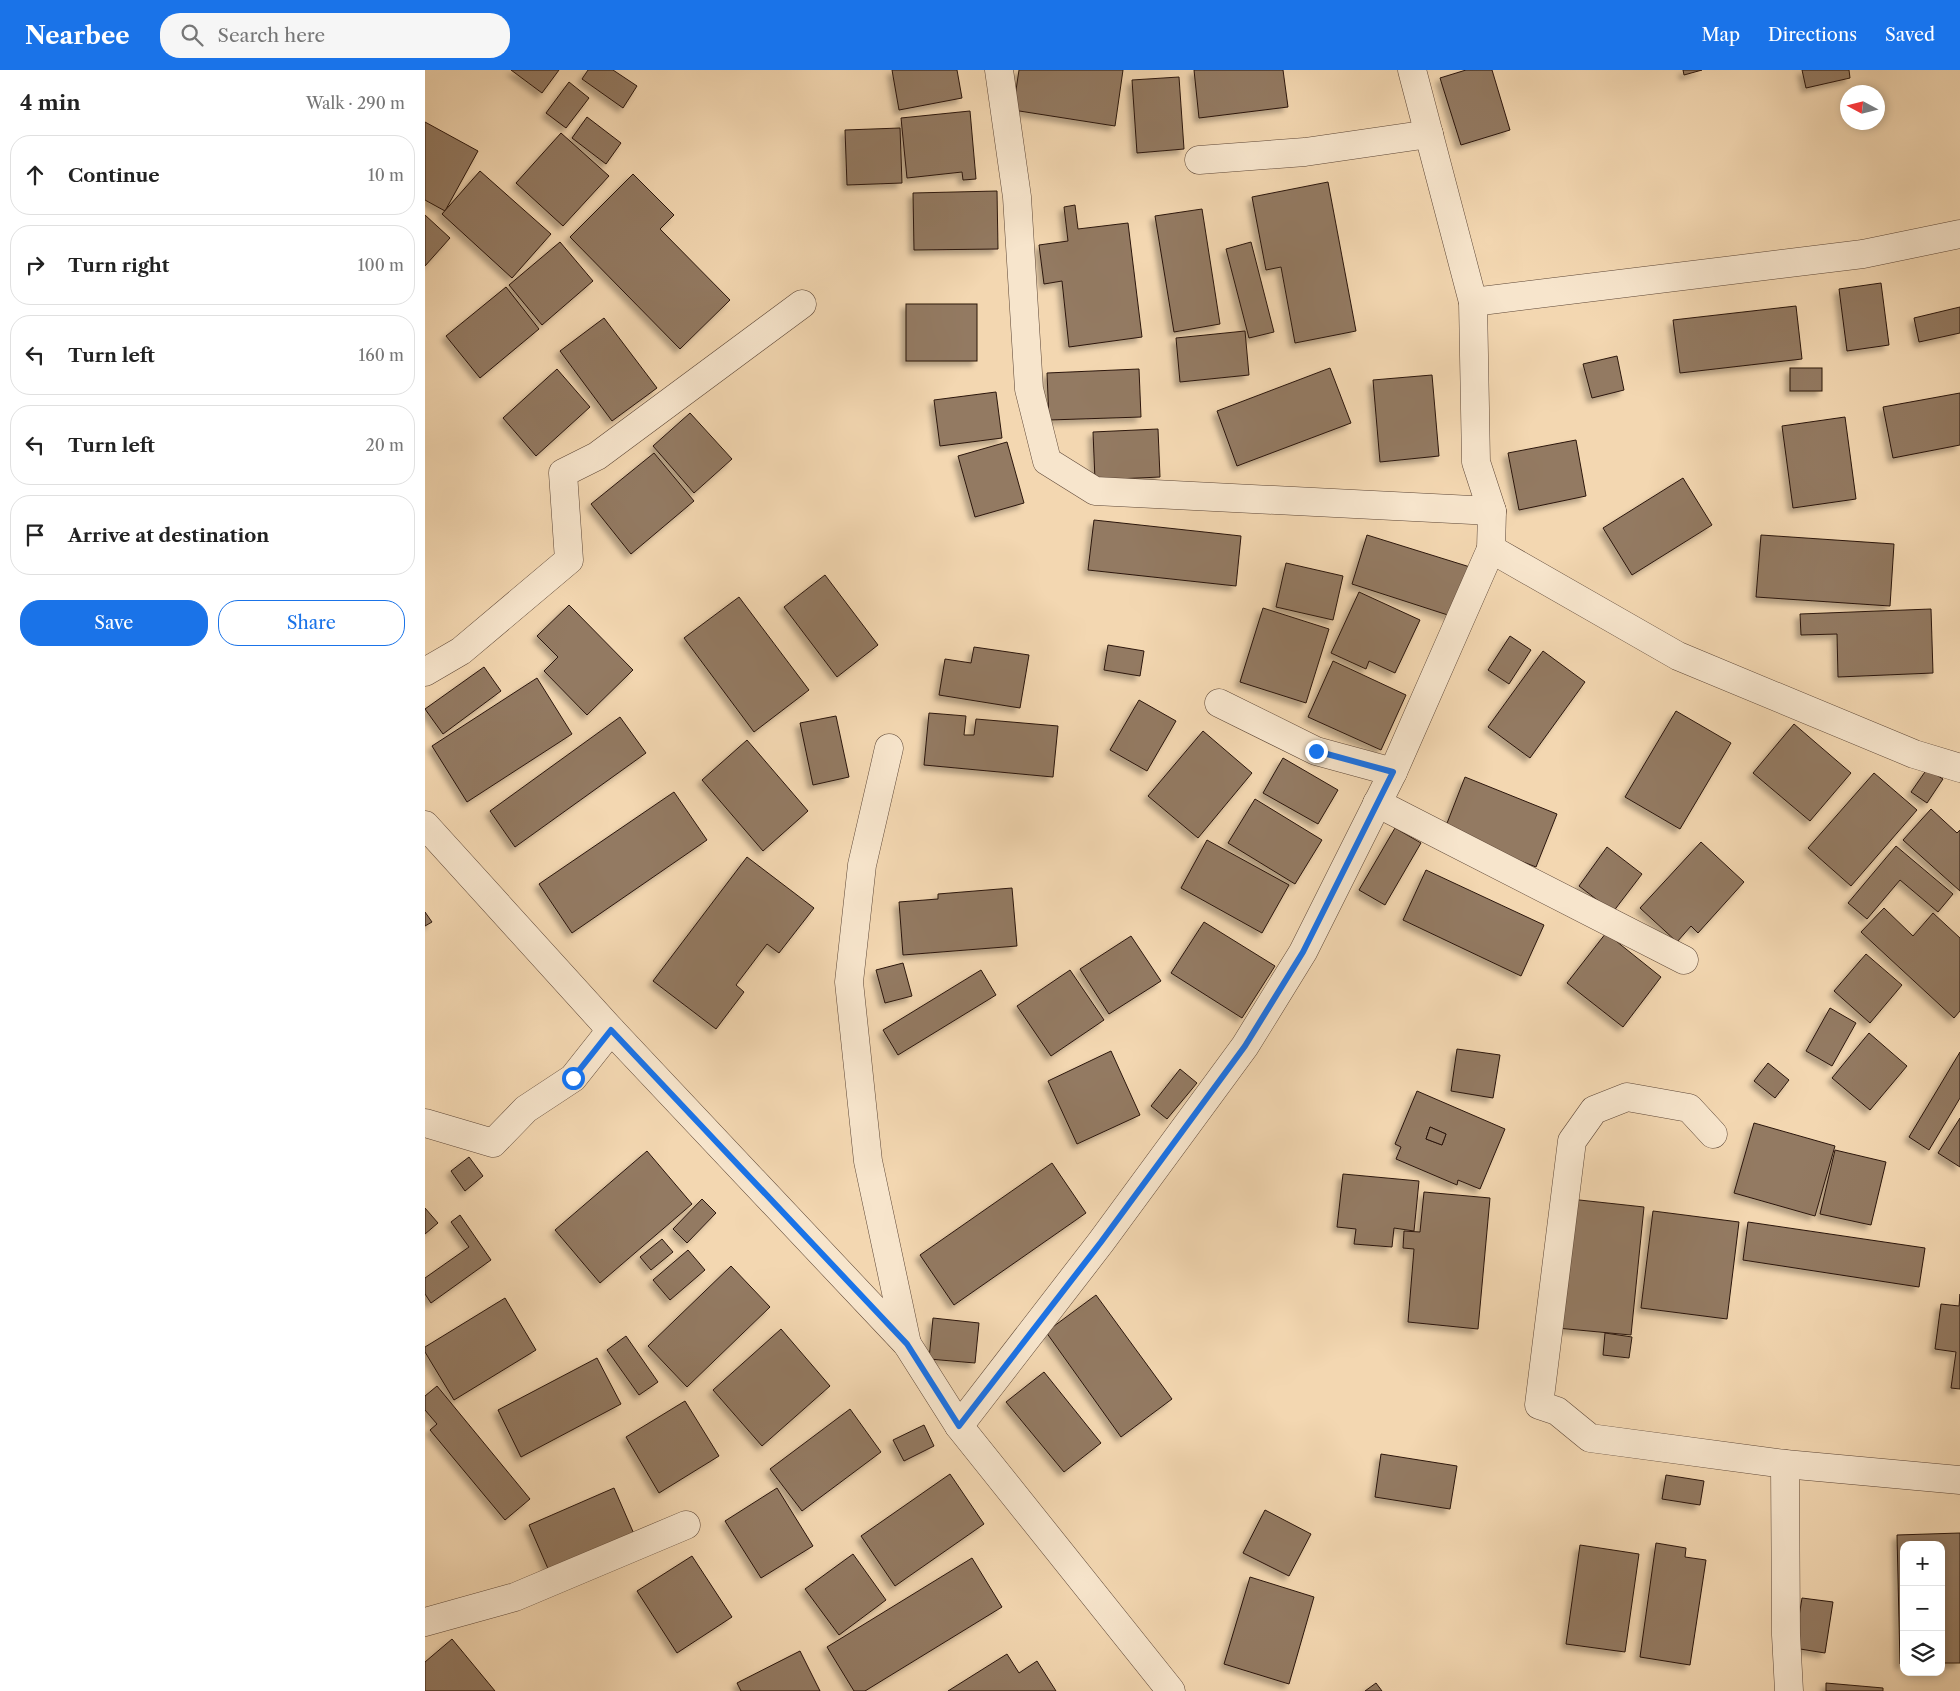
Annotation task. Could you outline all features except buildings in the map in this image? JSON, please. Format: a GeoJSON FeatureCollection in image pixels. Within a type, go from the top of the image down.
{"type":"FeatureCollection","features":[{"type":"Feature","properties":{"kind":"street"},"geometry":{"type":"LineString","coordinates":[[999,70],[1017,197],[1029,389],[1047,461],[1095,491],[1492,511]]}},
{"type":"Feature","properties":{"kind":"street"},"geometry":{"type":"LineString","coordinates":[[959,1426],[1101,1242],[1245,1046],[1303,952],[1393,772],[1491,549],[1492,511],[1476,462],[1473,302],[1412,70]]}},
{"type":"Feature","properties":{"kind":"street"},"geometry":{"type":"LineString","coordinates":[[1199,160],[1305,152],[1429,134]]}},
{"type":"Feature","properties":{"kind":"street"},"geometry":{"type":"LineString","coordinates":[[1473,302],[1863,254],[1960,234]]}},
{"type":"Feature","properties":{"kind":"street"},"geometry":{"type":"LineString","coordinates":[[425,672],[461,651],[569,560],[563,473],[597,456],[802,304]]}},
{"type":"Feature","properties":{"kind":"street"},"geometry":{"type":"LineString","coordinates":[[1491,549],[1678,656],[1914,754],[1960,768]]}},
{"type":"Feature","properties":{"kind":"street"},"geometry":{"type":"LineString","coordinates":[[1219,703],[1316,751],[1393,772]]}},
{"type":"Feature","properties":{"kind":"street"},"geometry":{"type":"LineString","coordinates":[[889,748],[862,865],[849,982],[868,1161],[907,1344]]}},
{"type":"Feature","properties":{"kind":"street"},"geometry":{"type":"LineString","coordinates":[[1377,803],[1684,960]]}},
{"type":"Feature","properties":{"kind":"street"},"geometry":{"type":"LineString","coordinates":[[425,825],[611,1030],[907,1344],[959,1426],[1171,1691]]}},
{"type":"Feature","properties":{"kind":"street"},"geometry":{"type":"LineString","coordinates":[[425,1123],[493,1143],[526,1109],[573,1078],[611,1030]]}},
{"type":"Feature","properties":{"kind":"street"},"geometry":{"type":"LineString","coordinates":[[1713,1134],[1689,1108],[1627,1097],[1594,1110],[1572,1141],[1539,1405],[1557,1411],[1590,1438],[1785,1464],[1960,1480]]}},
{"type":"Feature","properties":{"kind":"street"},"geometry":{"type":"LineString","coordinates":[[1785,1464],[1786,1635],[1789,1691]]}},
{"type":"Feature","properties":{"kind":"street"},"geometry":{"type":"LineString","coordinates":[[425,1622],[515,1597],[685,1525]]}},
{"type":"Feature","properties":{"kind":"route"},"geometry":{"type":"LineString","coordinates":[[573,1078],[611,1030],[907,1344],[959,1426],[1101,1242],[1245,1046],[1303,952],[1393,772],[1316,751]]}}]}
